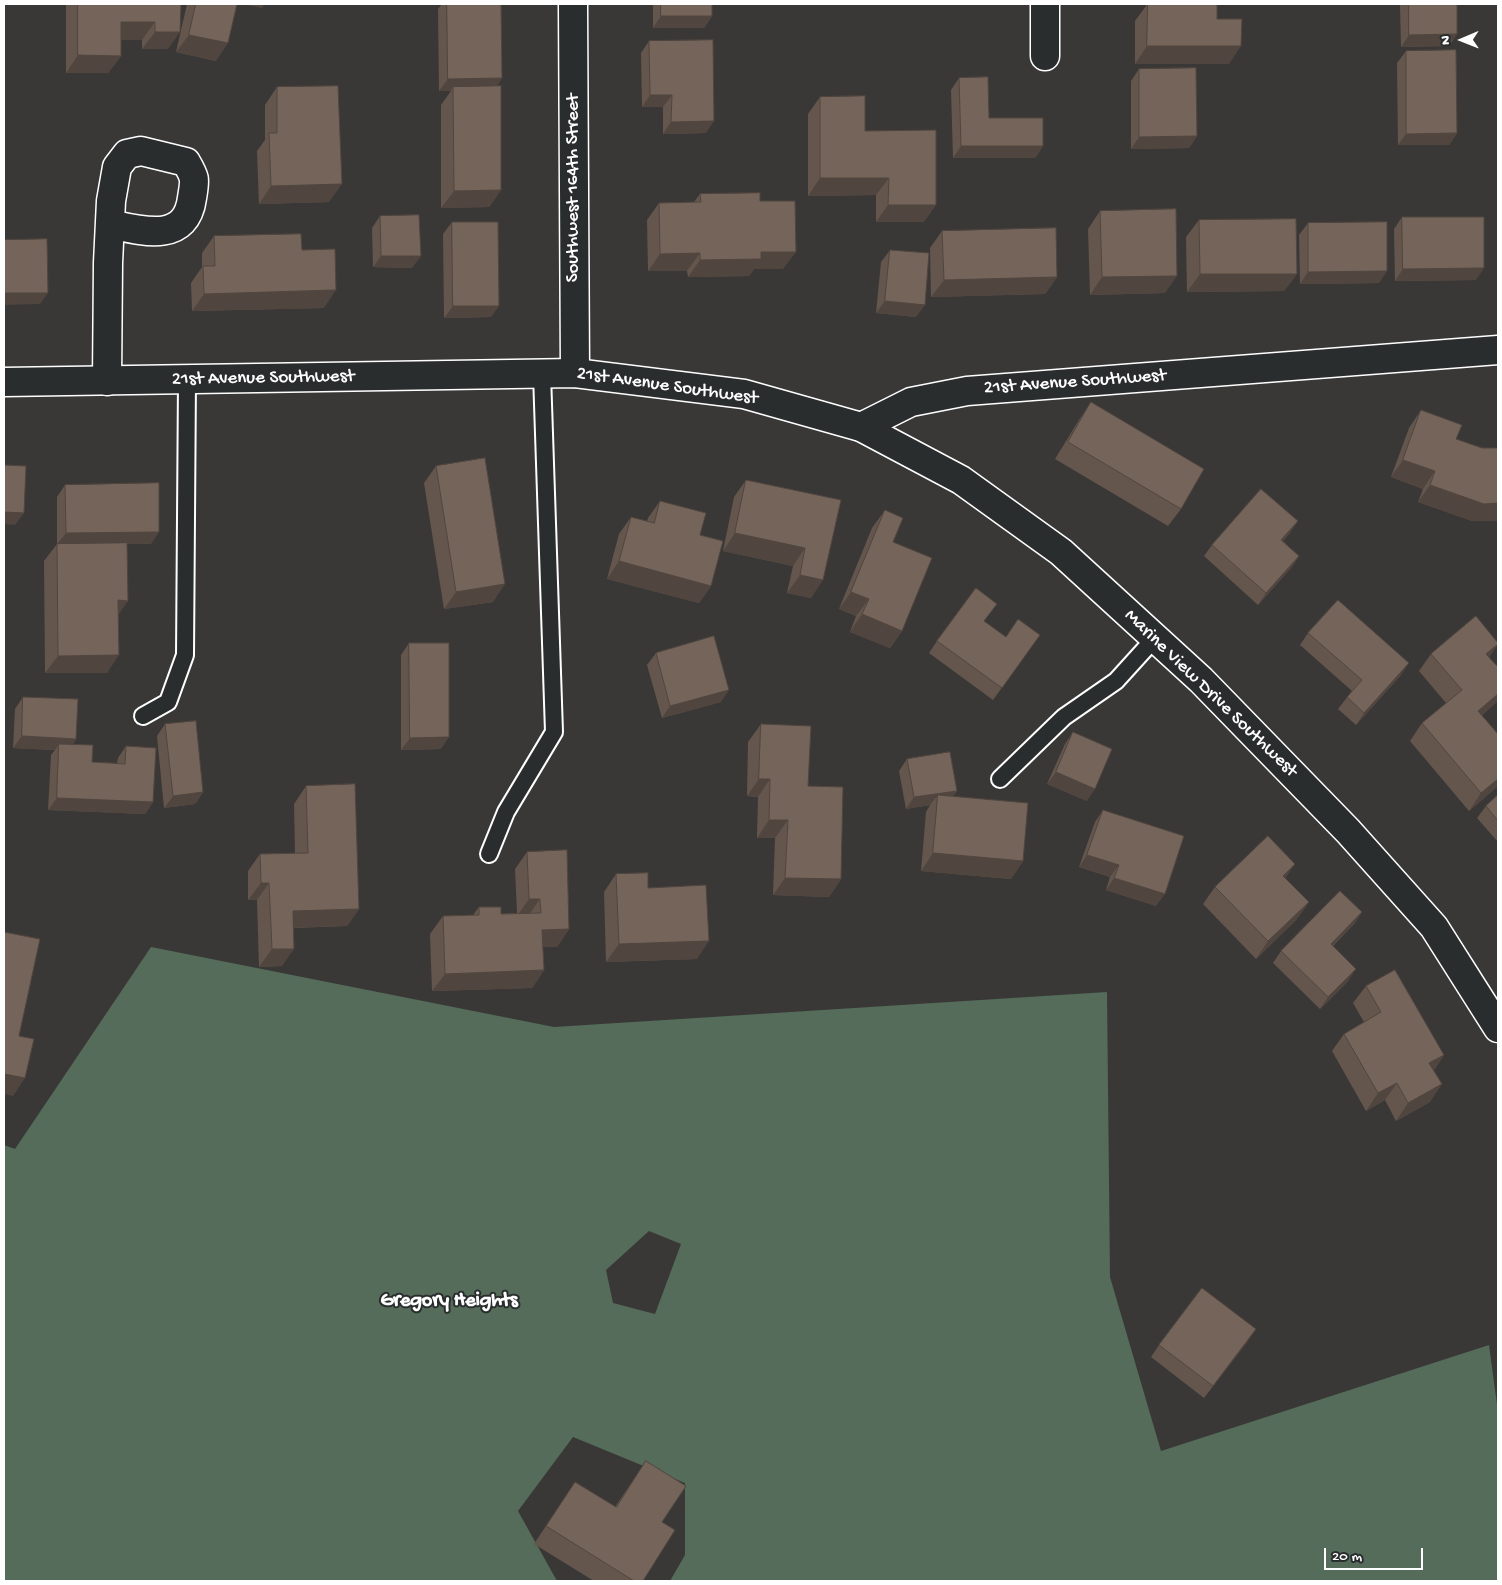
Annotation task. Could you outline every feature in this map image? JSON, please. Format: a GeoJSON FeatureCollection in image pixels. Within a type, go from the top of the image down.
{"type":"FeatureCollection","features":[{"type":"Feature","properties":{"kind":"street","name":"Southwest 164th Street"},"geometry":{"type":"LineString","coordinates":[[573,4],[575,373]]}},
{"type":"Feature","properties":{"kind":"street"},"geometry":{"type":"LineString","coordinates":[[1044,56],[1045,4]]}},
{"type":"Feature","properties":{"kind":"street"},"geometry":{"type":"LineString","coordinates":[[107,381],[110,224]]}},
{"type":"Feature","properties":{"kind":"street","name":"21st Avenue Southwest"},"geometry":{"type":"LineString","coordinates":[[4,382],[575,373],[744,394],[861,427],[911,402],[967,391],[1498,350]]}},
{"type":"Feature","properties":{"kind":"street","name":"Marine View Drive Southwest"},"geometry":{"type":"LineString","coordinates":[[861,427],[961,480],[1054,547],[1201,680],[1348,831],[1434,927],[1498,1028]]}},
{"type":"Feature","properties":{"kind":"lane"},"geometry":{"type":"LineString","coordinates":[[489,854],[506,812],[554,732],[542,374]]}},
{"type":"Feature","properties":{"kind":"lane"},"geometry":{"type":"LineString","coordinates":[[142,716],[168,702],[185,655],[187,380]]}},
{"type":"Feature","properties":{"kind":"lane"},"geometry":{"type":"LineString","coordinates":[[1000,779],[1064,717],[1116,681],[1155,638]]}},
{"type":"Feature","properties":{"kind":"green space"},"geometry":{"type":"Polygon","coordinates":[[[151,947],[554,1027],[1107,992],[1110,1277],[1161,1451],[1489,1345],[1498,1412],[1498,1581],[670,1581],[685,1555],[685,1483],[573,1437],[518,1511],[557,1581],[4,1581],[4,1145],[15,1149],[151,947]],[[649,1231],[606,1270],[613,1303],[655,1314],[681,1244],[649,1231]]]}},
{"type":"Feature","properties":{"kind":"building"},"geometry":{"type":"Polygon","coordinates":[[[78,4],[181,4],[180,32],[155,32],[155,22],[121,22],[121,56],[78,55],[78,4]]]}},
{"type":"Feature","properties":{"kind":"building"},"geometry":{"type":"Polygon","coordinates":[[[196,4],[237,4],[228,43],[189,35],[196,4]]]}},
{"type":"Feature","properties":{"kind":"building"},"geometry":{"type":"Polygon","coordinates":[[[447,4],[501,4],[502,78],[448,79],[447,4]]]}},
{"type":"Feature","properties":{"kind":"building"},"geometry":{"type":"Polygon","coordinates":[[[661,4],[712,4],[712,16],[661,16],[661,4]]]}},
{"type":"Feature","properties":{"kind":"building"},"geometry":{"type":"Polygon","coordinates":[[[1148,4],[1217,4],[1217,19],[1242,19],[1241,46],[1147,46],[1148,4]]]}},
{"type":"Feature","properties":{"kind":"building"},"geometry":{"type":"Polygon","coordinates":[[[1409,4],[1457,4],[1457,34],[1409,35],[1409,4]]]}},
{"type":"Feature","properties":{"kind":"building"},"geometry":{"type":"Polygon","coordinates":[[[713,40],[714,121],[671,122],[672,95],[650,95],[649,41],[713,40]]]}},
{"type":"Feature","properties":{"kind":"building"},"geometry":{"type":"Polygon","coordinates":[[[1456,50],[1457,133],[1406,134],[1406,51],[1456,50]]]}},
{"type":"Feature","properties":{"kind":"building"},"geometry":{"type":"Polygon","coordinates":[[[1196,68],[1197,136],[1139,137],[1139,69],[1196,68]]]}},
{"type":"Feature","properties":{"kind":"building"},"geometry":{"type":"Polygon","coordinates":[[[988,77],[989,118],[1043,118],[1043,146],[961,146],[959,78],[988,77]]]}},
{"type":"Feature","properties":{"kind":"building"},"geometry":{"type":"Polygon","coordinates":[[[338,86],[342,184],[271,186],[269,133],[277,133],[277,87],[338,86]]]}},
{"type":"Feature","properties":{"kind":"building"},"geometry":{"type":"Polygon","coordinates":[[[501,86],[501,190],[454,191],[453,87],[501,86]]]}},
{"type":"Feature","properties":{"kind":"building"},"geometry":{"type":"Polygon","coordinates":[[[865,96],[865,131],[936,130],[936,205],[888,205],[889,178],[820,178],[820,97],[865,96]]]}},
{"type":"Feature","properties":{"kind":"building"},"geometry":{"type":"Polygon","coordinates":[[[760,193],[760,201],[795,201],[796,252],[761,252],[761,259],[700,260],[700,253],[660,254],[659,203],[701,202],[700,194],[760,193]]]}},
{"type":"Feature","properties":{"kind":"building"},"geometry":{"type":"Polygon","coordinates":[[[1176,209],[1177,276],[1102,277],[1100,211],[1176,209]]]}},
{"type":"Feature","properties":{"kind":"building"},"geometry":{"type":"Polygon","coordinates":[[[419,215],[421,256],[381,256],[380,216],[419,215]]]}},
{"type":"Feature","properties":{"kind":"building"},"geometry":{"type":"Polygon","coordinates":[[[1402,217],[1484,217],[1484,268],[1403,269],[1402,217]]]}},
{"type":"Feature","properties":{"kind":"building"},"geometry":{"type":"Polygon","coordinates":[[[1296,219],[1297,274],[1200,274],[1199,220],[1296,219]]]}},
{"type":"Feature","properties":{"kind":"building"},"geometry":{"type":"Polygon","coordinates":[[[452,222],[498,222],[499,306],[453,306],[452,222]]]}},
{"type":"Feature","properties":{"kind":"building"},"geometry":{"type":"Polygon","coordinates":[[[1387,222],[1387,271],[1308,272],[1308,223],[1387,222]]]}},
{"type":"Feature","properties":{"kind":"building"},"geometry":{"type":"Polygon","coordinates":[[[1056,228],[1057,277],[944,280],[942,231],[1056,228]]]}},
{"type":"Feature","properties":{"kind":"building"},"geometry":{"type":"Polygon","coordinates":[[[301,234],[302,250],[335,249],[336,290],[204,294],[203,266],[215,266],[214,236],[301,234]]]}},
{"type":"Feature","properties":{"kind":"building"},"geometry":{"type":"Polygon","coordinates":[[[47,239],[48,293],[4,293],[4,240],[47,239]]]}},
{"type":"Feature","properties":{"kind":"building"},"geometry":{"type":"Polygon","coordinates":[[[890,250],[929,253],[925,305],[885,301],[890,250]]]}},
{"type":"Feature","properties":{"kind":"building"},"geometry":{"type":"Polygon","coordinates":[[[1091,402],[1204,469],[1181,509],[1068,442],[1091,402]]]}},
{"type":"Feature","properties":{"kind":"building"},"geometry":{"type":"Polygon","coordinates":[[[1421,410],[1462,425],[1456,439],[1482,448],[1498,448],[1498,503],[1484,504],[1430,485],[1435,471],[1403,460],[1421,410]]]}},
{"type":"Feature","properties":{"kind":"building"},"geometry":{"type":"Polygon","coordinates":[[[485,458],[505,584],[456,592],[436,466],[485,458]]]}},
{"type":"Feature","properties":{"kind":"building"},"geometry":{"type":"Polygon","coordinates":[[[4,465],[26,466],[24,513],[4,512],[4,465]]]}},
{"type":"Feature","properties":{"kind":"building"},"geometry":{"type":"Polygon","coordinates":[[[746,480],[841,500],[823,580],[800,575],[805,548],[735,533],[746,480]]]}},
{"type":"Feature","properties":{"kind":"building"},"geometry":{"type":"Polygon","coordinates":[[[159,483],[159,532],[66,533],[65,485],[159,483]]]}},
{"type":"Feature","properties":{"kind":"building"},"geometry":{"type":"Polygon","coordinates":[[[1261,489],[1298,521],[1281,540],[1299,556],[1266,593],[1212,545],[1261,489]]]}},
{"type":"Feature","properties":{"kind":"building"},"geometry":{"type":"Polygon","coordinates":[[[660,501],[706,513],[700,535],[723,541],[711,586],[619,561],[631,517],[654,523],[660,501]]]}},
{"type":"Feature","properties":{"kind":"building"},"geometry":{"type":"Polygon","coordinates":[[[885,510],[903,518],[893,542],[932,558],[902,631],[862,614],[869,599],[851,592],[885,510]]]}},
{"type":"Feature","properties":{"kind":"building"},"geometry":{"type":"Polygon","coordinates":[[[127,543],[128,601],[118,600],[119,655],[58,656],[57,544],[127,543]]]}},
{"type":"Feature","properties":{"kind":"building"},"geometry":{"type":"Polygon","coordinates":[[[976,588],[997,604],[984,621],[1006,637],[1018,619],[1040,635],[1002,688],[937,641],[976,588]]]}},
{"type":"Feature","properties":{"kind":"building"},"geometry":{"type":"Polygon","coordinates":[[[1338,600],[1409,663],[1364,713],[1347,697],[1362,680],[1308,633],[1338,600]]]}},
{"type":"Feature","properties":{"kind":"building"},"geometry":{"type":"Polygon","coordinates":[[[1476,616],[1498,643],[1486,654],[1498,667],[1498,694],[1478,711],[1498,734],[1498,779],[1481,793],[1422,723],[1462,690],[1431,654],[1476,616]]]}},
{"type":"Feature","properties":{"kind":"building"},"geometry":{"type":"Polygon","coordinates":[[[714,636],[729,690],[670,706],[656,653],[714,636]]]}},
{"type":"Feature","properties":{"kind":"building"},"geometry":{"type":"Polygon","coordinates":[[[409,643],[449,643],[449,737],[410,738],[409,643]]]}},
{"type":"Feature","properties":{"kind":"building"},"geometry":{"type":"Polygon","coordinates":[[[23,697],[78,699],[76,739],[22,736],[23,697]]]}},
{"type":"Feature","properties":{"kind":"building"},"geometry":{"type":"Polygon","coordinates":[[[196,721],[203,792],[173,796],[165,724],[196,721]]]}},
{"type":"Feature","properties":{"kind":"building"},"geometry":{"type":"Polygon","coordinates":[[[761,724],[811,726],[808,786],[843,787],[841,879],[785,878],[788,820],[769,820],[770,779],[759,779],[761,724]]]}},
{"type":"Feature","properties":{"kind":"building"},"geometry":{"type":"Polygon","coordinates":[[[1073,732],[1112,749],[1095,789],[1056,772],[1073,732]]]}},
{"type":"Feature","properties":{"kind":"building"},"geometry":{"type":"Polygon","coordinates":[[[59,744],[93,745],[92,762],[125,764],[126,746],[156,748],[153,802],[57,798],[59,744]]]}},
{"type":"Feature","properties":{"kind":"building"},"geometry":{"type":"Polygon","coordinates":[[[950,752],[957,791],[914,797],[907,759],[950,752]]]}},
{"type":"Feature","properties":{"kind":"building"},"geometry":{"type":"Polygon","coordinates":[[[355,784],[359,909],[293,911],[294,949],[272,949],[269,883],[261,883],[260,854],[308,853],[306,786],[355,784]]]}},
{"type":"Feature","properties":{"kind":"building"},"geometry":{"type":"Polygon","coordinates":[[[938,795],[1028,803],[1023,861],[933,853],[938,795]]]}},
{"type":"Feature","properties":{"kind":"building"},"geometry":{"type":"Polygon","coordinates":[[[1498,795],[1498,821],[1486,806],[1498,795]]]}},
{"type":"Feature","properties":{"kind":"building"},"geometry":{"type":"Polygon","coordinates":[[[1103,810],[1184,836],[1165,894],[1114,878],[1119,865],[1087,855],[1103,810]]]}},
{"type":"Feature","properties":{"kind":"building"},"geometry":{"type":"Polygon","coordinates":[[[1268,836],[1295,864],[1283,876],[1309,902],[1268,941],[1215,887],[1268,836]]]}},
{"type":"Feature","properties":{"kind":"building"},"geometry":{"type":"Polygon","coordinates":[[[567,850],[569,929],[542,930],[544,970],[445,974],[443,916],[479,915],[479,907],[501,907],[501,914],[541,913],[540,899],[529,899],[527,852],[567,850]]]}},
{"type":"Feature","properties":{"kind":"building"},"geometry":{"type":"Polygon","coordinates":[[[648,873],[648,888],[706,885],[709,941],[619,944],[616,874],[648,873]]]}},
{"type":"Feature","properties":{"kind":"building"},"geometry":{"type":"Polygon","coordinates":[[[1340,891],[1362,912],[1331,944],[1356,969],[1328,997],[1281,951],[1340,891]]]}},
{"type":"Feature","properties":{"kind":"building"},"geometry":{"type":"Polygon","coordinates":[[[4,932],[40,939],[19,1036],[34,1039],[25,1078],[4,1074],[4,932]]]}},
{"type":"Feature","properties":{"kind":"building"},"geometry":{"type":"Polygon","coordinates":[[[1395,970],[1444,1055],[1429,1063],[1442,1084],[1408,1103],[1397,1083],[1378,1093],[1344,1034],[1381,1012],[1366,986],[1395,970]]]}},
{"type":"Feature","properties":{"kind":"building"},"geometry":{"type":"Polygon","coordinates":[[[1202,1288],[1256,1329],[1213,1386],[1159,1345],[1202,1288]]]}},
{"type":"Feature","properties":{"kind":"building"},"geometry":{"type":"Polygon","coordinates":[[[646,1461],[686,1486],[662,1522],[675,1530],[643,1581],[634,1581],[546,1526],[575,1482],[616,1507],[646,1461]]]}},
{"type":"Feature","properties":{"kind":"district","name":"Gregory Heights"},"geometry":{"type":"Point","coordinates":[449,1302]}}]}
